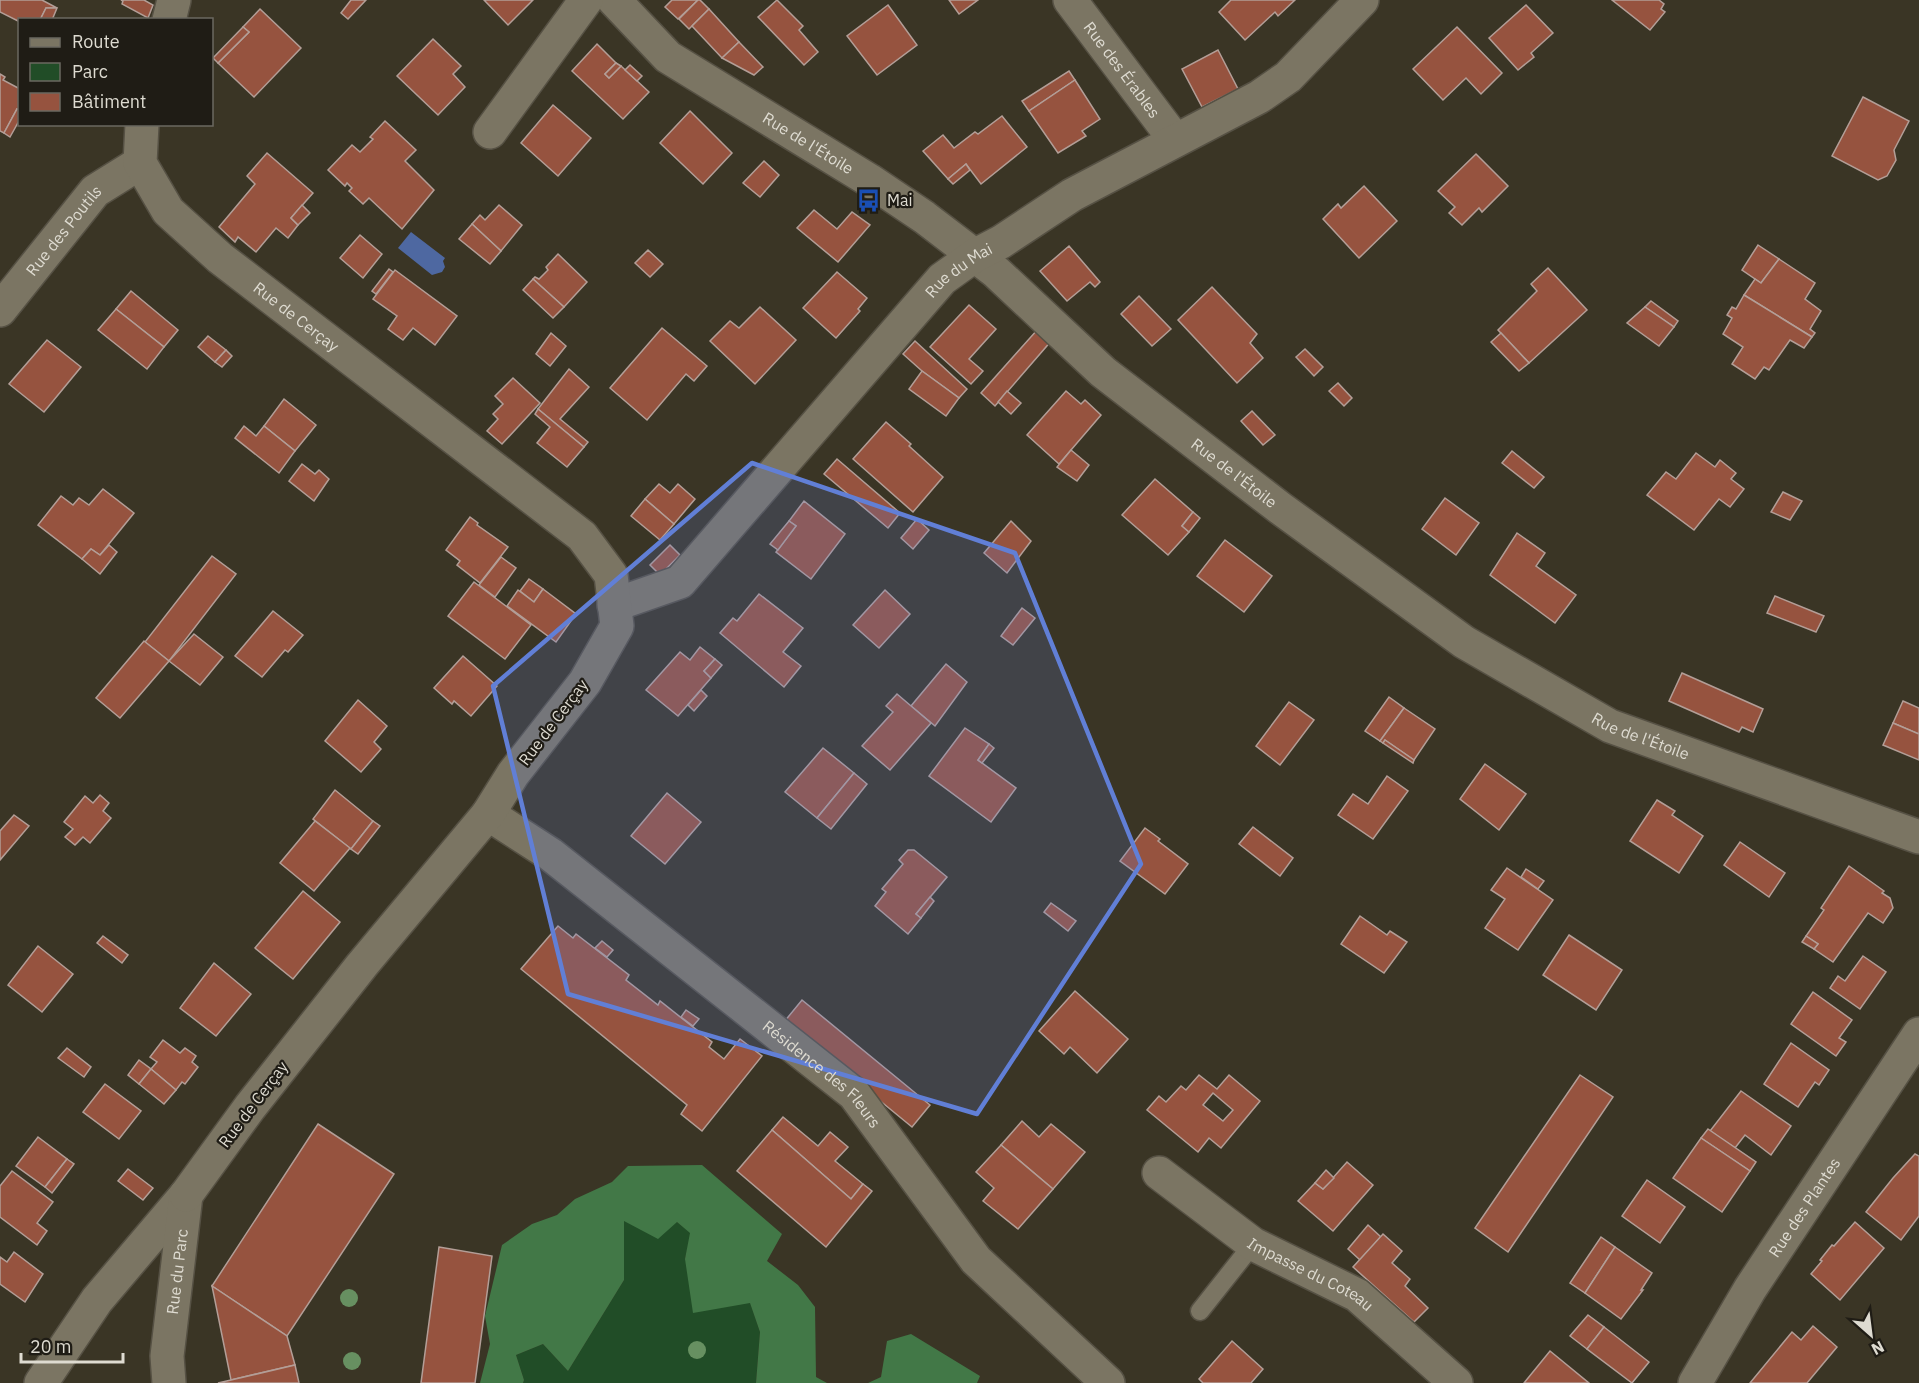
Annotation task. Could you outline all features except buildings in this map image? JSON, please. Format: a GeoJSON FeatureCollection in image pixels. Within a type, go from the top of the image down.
{"type":"FeatureCollection","features":[{"type":"Feature","properties":{"kind":"street"},"geometry":{"type":"LineString","coordinates":[[170,18],[174,0]]}},
{"type":"Feature","properties":{"kind":"street"},"geometry":{"type":"LineString","coordinates":[[490,132],[586,0]]}},
{"type":"Feature","properties":{"kind":"street","name":"Rue de l'Étoile"},"geometry":{"type":"LineString","coordinates":[[614,0],[668,57],[869,180],[924,217],[996,272],[1103,372],[1280,508],[1464,642],[1610,726],[1919,837]]}},
{"type":"Feature","properties":{"kind":"street","name":"Rue des Érables"},"geometry":{"type":"LineString","coordinates":[[1070,0],[1175,140]]}},
{"type":"Feature","properties":{"kind":"street","name":"Rue du Mai"},"geometry":{"type":"LineString","coordinates":[[615,605],[680,582],[942,279],[974,256],[1001,242],[1072,195],[1259,97],[1288,77],[1362,0]]}},
{"type":"Feature","properties":{"kind":"street"},"geometry":{"type":"LineString","coordinates":[[140,164],[142,126]]}},
{"type":"Feature","properties":{"kind":"street","name":"Rue des Poutils"},"geometry":{"type":"LineString","coordinates":[[0,310],[95,191],[140,164]]}},
{"type":"Feature","properties":{"kind":"street","name":"Rue de Cerçay"},"geometry":{"type":"LineString","coordinates":[[42,1383],[98,1300],[186,1195],[250,1107],[348,982],[488,814],[513,774],[585,681],[617,626],[611,575],[582,536],[220,258],[168,211],[140,164]]}},
{"type":"Feature","properties":{"kind":"street","name":"Résidence des Fleurs"},"geometry":{"type":"LineString","coordinates":[[488,814],[550,854],[854,1094],[976,1260],[1108,1383]]}},
{"type":"Feature","properties":{"kind":"street","name":"Rue des Plantes"},"geometry":{"type":"LineString","coordinates":[[1695,1383],[1750,1289],[1919,1034]]}},
{"type":"Feature","properties":{"kind":"street","name":"Impasse du Coteau"},"geometry":{"type":"LineString","coordinates":[[1159,1173],[1253,1244],[1357,1295],[1456,1383]]}},
{"type":"Feature","properties":{"kind":"street","name":"Rue du Parc"},"geometry":{"type":"LineString","coordinates":[[169,1383],[167,1356],[186,1195]]}},
{"type":"Feature","properties":{"kind":"lane"},"geometry":{"type":"LineString","coordinates":[[1200,1311],[1253,1244]]}},
{"type":"Feature","properties":{"kind":"highlighted area"},"geometry":{"type":"Polygon","coordinates":[[[752,463],[1015,553],[1141,864],[977,1114],[568,994],[493,686],[752,463]]]}},
{"type":"Feature","properties":{"kind":"green space"},"geometry":{"type":"Polygon","coordinates":[[[702,1165],[782,1234],[767,1261],[798,1285],[815,1307],[816,1377],[827,1383],[756,1383],[760,1332],[750,1303],[693,1313],[685,1259],[690,1233],[677,1222],[658,1239],[624,1221],[624,1280],[568,1371],[543,1344],[516,1355],[523,1383],[480,1383],[490,1344],[485,1316],[502,1245],[532,1224],[557,1215],[575,1199],[612,1182],[628,1166],[702,1165]]]}},
{"type":"Feature","properties":{"kind":"green space"},"geometry":{"type":"Polygon","coordinates":[[[624,1221],[677,1222],[691,1233],[685,1259],[750,1302],[760,1332],[756,1383],[523,1383],[516,1355],[543,1344],[568,1371],[624,1280],[624,1221]]]}},
{"type":"Feature","properties":{"kind":"green space"},"geometry":{"type":"Polygon","coordinates":[[[911,1334],[980,1376],[977,1383],[868,1383],[881,1377],[887,1341],[911,1334]]]}},
{"type":"Feature","properties":{"kind":"water"},"geometry":{"type":"Polygon","coordinates":[[[411,232],[445,258],[443,261],[445,267],[442,272],[432,275],[398,248],[411,232]]]}},
{"type":"Feature","properties":{"kind":"place","name":"Mai"},"geometry":{"type":"Point","coordinates":[869,200]}}]}
